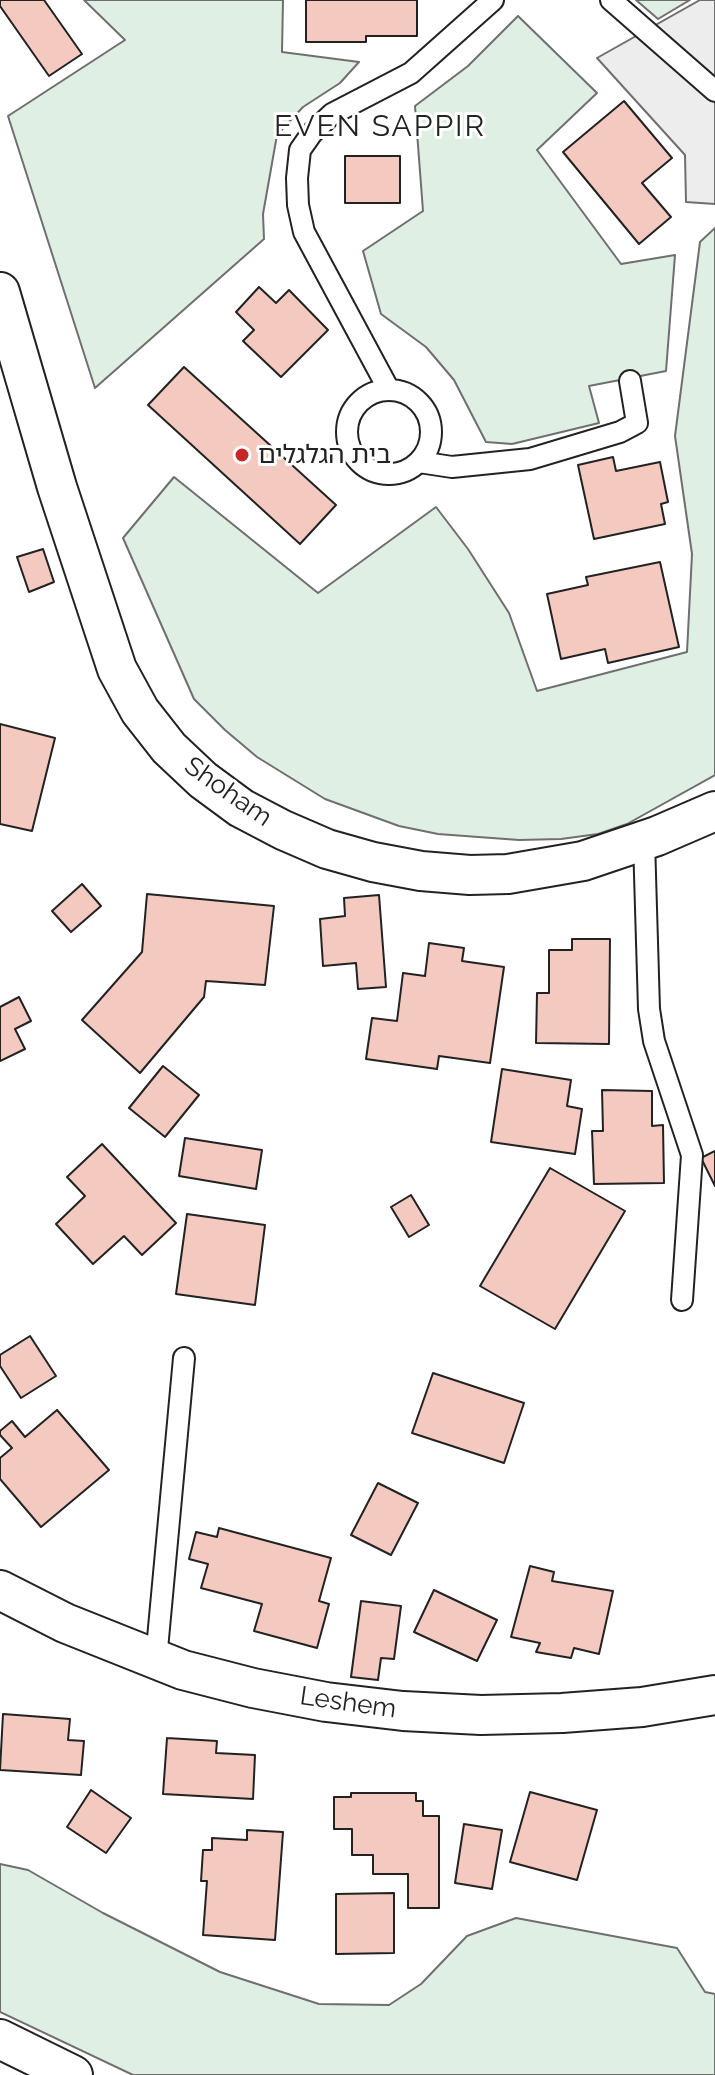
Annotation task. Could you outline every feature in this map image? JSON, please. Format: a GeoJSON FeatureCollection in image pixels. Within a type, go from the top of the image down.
{"type":"FeatureCollection","features":[{"type":"Feature","properties":{"kind":"street","name":"Shoham"},"geometry":{"type":"LineString","coordinates":[[0,292],[61,502],[117,669],[140,711],[169,748],[203,780],[241,808],[305,839],[373,862],[421,871],[470,875],[508,874],[583,861],[644,841],[715,811]]}},
{"type":"Feature","properties":{"kind":"street","name":"Leshem"},"geometry":{"type":"LineString","coordinates":[[0,1590],[65,1623],[156,1660],[253,1688],[326,1702],[403,1711],[481,1715],[642,1707],[715,1695]]}},
{"type":"Feature","properties":{"kind":"street"},"geometry":{"type":"LineString","coordinates":[[0,2039],[73,2075]]}},
{"type":"Feature","properties":{"kind":"lane"},"geometry":{"type":"LineString","coordinates":[[389,390],[304,232],[298,205],[300,150],[332,114],[411,73],[493,0]]}},
{"type":"Feature","properties":{"kind":"lane"},"geometry":{"type":"LineString","coordinates":[[611,0],[715,91]]}},
{"type":"Feature","properties":{"kind":"lane"},"geometry":{"type":"LineString","coordinates":[[419,462],[452,467],[530,459],[620,432],[637,423],[630,381]]}},
{"type":"Feature","properties":{"kind":"lane"},"geometry":{"type":"LineString","coordinates":[[389,390],[409,394],[427,413],[431,425],[427,452],[419,462],[403,472],[376,472],[359,462],[349,446],[347,425],[355,407],[370,394],[389,390]]}},
{"type":"Feature","properties":{"kind":"lane"},"geometry":{"type":"LineString","coordinates":[[644,841],[649,1009],[654,1041],[692,1155],[682,1300]]}},
{"type":"Feature","properties":{"kind":"lane"},"geometry":{"type":"LineString","coordinates":[[156,1660],[184,1358]]}},
{"type":"Feature","properties":{"kind":"green space"},"geometry":{"type":"Polygon","coordinates":[[[84,0],[283,0],[282,52],[359,62],[340,83],[303,107],[277,135],[263,214],[264,239],[95,388],[8,116],[125,40],[84,0]]]}},
{"type":"Feature","properties":{"kind":"green space"},"geometry":{"type":"Polygon","coordinates":[[[636,0],[690,0],[658,19],[636,0]]]}},
{"type":"Feature","properties":{"kind":"green space"},"geometry":{"type":"Polygon","coordinates":[[[518,16],[597,93],[537,150],[621,264],[675,255],[666,371],[589,386],[599,423],[512,444],[486,442],[454,380],[426,347],[381,314],[363,251],[423,211],[415,106],[468,66],[518,16]]]}},
{"type":"Feature","properties":{"kind":"green space"},"geometry":{"type":"Polygon","coordinates":[[[715,228],[715,775],[627,824],[598,834],[519,840],[438,834],[399,826],[325,799],[257,757],[194,699],[123,538],[174,477],[318,593],[436,507],[468,549],[509,613],[537,691],[687,652],[692,554],[675,436],[700,242],[715,228]]]}},
{"type":"Feature","properties":{"kind":"green space"},"geometry":{"type":"Polygon","coordinates":[[[0,1864],[28,1870],[103,1913],[220,1972],[319,2004],[389,2005],[421,1984],[467,1936],[516,1918],[677,1948],[705,1992],[715,1994],[715,2075],[133,2075],[0,2012],[0,1864]]]}},
{"type":"Feature","properties":{"kind":"shaded area"},"geometry":{"type":"Polygon","coordinates":[[[700,0],[715,0],[715,204],[686,202],[685,155],[597,58],[700,0]]]}},
{"type":"Feature","properties":{"kind":"building"},"geometry":{"type":"Polygon","coordinates":[[[0,0],[44,0],[82,54],[49,76],[0,6],[0,0]]]}},
{"type":"Feature","properties":{"kind":"building"},"geometry":{"type":"Polygon","coordinates":[[[306,0],[417,0],[417,36],[366,36],[366,42],[306,42],[306,0]]]}},
{"type":"Feature","properties":{"kind":"building"},"geometry":{"type":"Polygon","coordinates":[[[624,101],[672,158],[642,183],[671,217],[639,244],[563,152],[624,101]]]}},
{"type":"Feature","properties":{"kind":"building"},"geometry":{"type":"Polygon","coordinates":[[[345,156],[400,156],[400,203],[345,203],[345,156]]]}},
{"type":"Feature","properties":{"kind":"building"},"geometry":{"type":"Polygon","coordinates":[[[259,287],[276,303],[289,290],[328,330],[281,377],[243,341],[254,330],[236,312],[259,287]]]}},
{"type":"Feature","properties":{"kind":"building","name":"בית הגלגלים"},"geometry":{"type":"Polygon","coordinates":[[[184,367],[336,505],[300,544],[148,405],[184,367]]]}},
{"type":"Feature","properties":{"kind":"building"},"geometry":{"type":"Polygon","coordinates":[[[613,457],[616,471],[660,462],[668,502],[661,504],[665,524],[594,539],[578,465],[613,457]]]}},
{"type":"Feature","properties":{"kind":"building"},"geometry":{"type":"Polygon","coordinates":[[[43,549],[54,582],[29,592],[17,557],[43,549]]]}},
{"type":"Feature","properties":{"kind":"building"},"geometry":{"type":"Polygon","coordinates":[[[660,562],[679,647],[608,663],[605,649],[561,659],[547,594],[588,585],[586,577],[660,562]]]}},
{"type":"Feature","properties":{"kind":"building"},"geometry":{"type":"Polygon","coordinates":[[[0,724],[55,738],[32,831],[0,824],[0,724]]]}},
{"type":"Feature","properties":{"kind":"building"},"geometry":{"type":"Polygon","coordinates":[[[82,884],[101,906],[71,932],[52,911],[82,884]]]}},
{"type":"Feature","properties":{"kind":"building"},"geometry":{"type":"Polygon","coordinates":[[[147,894],[274,906],[265,985],[206,981],[204,997],[140,1073],[82,1020],[142,952],[147,894]]]}},
{"type":"Feature","properties":{"kind":"building"},"geometry":{"type":"Polygon","coordinates":[[[379,895],[386,987],[358,989],[356,963],[323,966],[320,919],[345,916],[344,898],[379,895]]]}},
{"type":"Feature","properties":{"kind":"building"},"geometry":{"type":"Polygon","coordinates":[[[572,939],[610,939],[609,1044],[536,1043],[537,993],[549,993],[549,950],[572,950],[572,939]]]}},
{"type":"Feature","properties":{"kind":"building"},"geometry":{"type":"Polygon","coordinates":[[[429,943],[464,948],[462,961],[504,967],[490,1063],[439,1056],[437,1069],[366,1059],[372,1018],[397,1021],[403,973],[425,976],[429,943]]]}},
{"type":"Feature","properties":{"kind":"building"},"geometry":{"type":"Polygon","coordinates":[[[19,997],[31,1021],[15,1029],[25,1049],[0,1061],[0,1007],[19,997]]]}},
{"type":"Feature","properties":{"kind":"building"},"geometry":{"type":"Polygon","coordinates":[[[163,1066],[199,1095],[165,1137],[129,1108],[163,1066]]]}},
{"type":"Feature","properties":{"kind":"building"},"geometry":{"type":"Polygon","coordinates":[[[502,1069],[571,1080],[567,1106],[582,1109],[575,1154],[491,1142],[502,1069]]]}},
{"type":"Feature","properties":{"kind":"building"},"geometry":{"type":"Polygon","coordinates":[[[602,1090],[652,1091],[652,1126],[663,1125],[664,1183],[594,1184],[592,1131],[603,1131],[602,1090]]]}},
{"type":"Feature","properties":{"kind":"building"},"geometry":{"type":"Polygon","coordinates":[[[185,1138],[262,1150],[256,1189],[179,1176],[185,1138]]]}},
{"type":"Feature","properties":{"kind":"building"},"geometry":{"type":"Polygon","coordinates":[[[102,1144],[176,1223],[142,1255],[124,1236],[93,1264],[56,1224],[85,1196],[67,1177],[102,1144]]]}},
{"type":"Feature","properties":{"kind":"building"},"geometry":{"type":"Polygon","coordinates":[[[715,1151],[715,1186],[701,1158],[715,1151]]]}},
{"type":"Feature","properties":{"kind":"building"},"geometry":{"type":"Polygon","coordinates":[[[550,1168],[625,1211],[555,1329],[480,1286],[550,1168]]]}},
{"type":"Feature","properties":{"kind":"building"},"geometry":{"type":"Polygon","coordinates":[[[411,1195],[429,1225],[409,1237],[391,1207],[411,1195]]]}},
{"type":"Feature","properties":{"kind":"building"},"geometry":{"type":"Polygon","coordinates":[[[187,1214],[265,1225],[255,1305],[176,1294],[187,1214]]]}},
{"type":"Feature","properties":{"kind":"building"},"geometry":{"type":"Polygon","coordinates":[[[30,1336],[56,1376],[21,1398],[0,1366],[0,1355],[30,1336]]]}},
{"type":"Feature","properties":{"kind":"building"},"geometry":{"type":"Polygon","coordinates":[[[433,1373],[524,1403],[504,1463],[412,1433],[433,1373]]]}},
{"type":"Feature","properties":{"kind":"building"},"geometry":{"type":"Polygon","coordinates":[[[57,1410],[109,1470],[41,1527],[0,1479],[0,1458],[12,1448],[0,1431],[12,1421],[25,1437],[57,1410]]]}},
{"type":"Feature","properties":{"kind":"building"},"geometry":{"type":"Polygon","coordinates":[[[378,1483],[418,1503],[391,1555],[351,1535],[378,1483]]]}},
{"type":"Feature","properties":{"kind":"building"},"geometry":{"type":"Polygon","coordinates":[[[219,1528],[331,1558],[319,1601],[329,1604],[317,1648],[254,1631],[262,1604],[201,1588],[208,1564],[189,1559],[196,1532],[217,1537],[219,1528]]]}},
{"type":"Feature","properties":{"kind":"building"},"geometry":{"type":"Polygon","coordinates":[[[530,1566],[554,1572],[552,1581],[613,1591],[599,1654],[574,1648],[571,1658],[536,1652],[540,1643],[511,1637],[530,1566]]]}},
{"type":"Feature","properties":{"kind":"building"},"geometry":{"type":"Polygon","coordinates":[[[434,1590],[497,1620],[477,1661],[414,1632],[434,1590]]]}},
{"type":"Feature","properties":{"kind":"building"},"geometry":{"type":"Polygon","coordinates":[[[361,1601],[401,1606],[394,1659],[381,1658],[378,1680],[351,1677],[361,1601]]]}},
{"type":"Feature","properties":{"kind":"building"},"geometry":{"type":"Polygon","coordinates":[[[3,1714],[70,1719],[68,1740],[84,1741],[81,1775],[0,1770],[3,1714]]]}},
{"type":"Feature","properties":{"kind":"building"},"geometry":{"type":"Polygon","coordinates":[[[167,1738],[217,1741],[216,1753],[255,1755],[253,1799],[163,1794],[167,1738]]]}},
{"type":"Feature","properties":{"kind":"building"},"geometry":{"type":"Polygon","coordinates":[[[91,1790],[131,1818],[106,1853],[67,1827],[91,1790]]]}},
{"type":"Feature","properties":{"kind":"building"},"geometry":{"type":"Polygon","coordinates":[[[530,1792],[597,1810],[577,1880],[510,1862],[530,1792]]]}},
{"type":"Feature","properties":{"kind":"building"},"geometry":{"type":"Polygon","coordinates":[[[351,1793],[416,1793],[416,1801],[423,1801],[423,1816],[439,1816],[439,1908],[408,1908],[408,1874],[373,1874],[373,1855],[352,1855],[352,1829],[334,1829],[334,1797],[351,1797],[351,1793]]]}},
{"type":"Feature","properties":{"kind":"building"},"geometry":{"type":"Polygon","coordinates":[[[464,1824],[502,1830],[492,1889],[455,1883],[464,1824]]]}},
{"type":"Feature","properties":{"kind":"building"},"geometry":{"type":"Polygon","coordinates":[[[247,1830],[283,1832],[275,1940],[203,1935],[207,1881],[201,1881],[203,1850],[212,1850],[212,1838],[247,1840],[247,1830]]]}},
{"type":"Feature","properties":{"kind":"building"},"geometry":{"type":"Polygon","coordinates":[[[394,1893],[394,1953],[336,1954],[336,1894],[394,1893]]]}},
{"type":"Feature","properties":{"kind":"place","name":"בית הגלגלים"},"geometry":{"type":"Point","coordinates":[242,455]}},
{"type":"Feature","properties":{"kind":"district","name":"EVEN SAPPIR"},"geometry":{"type":"Point","coordinates":[380,127]}}]}
